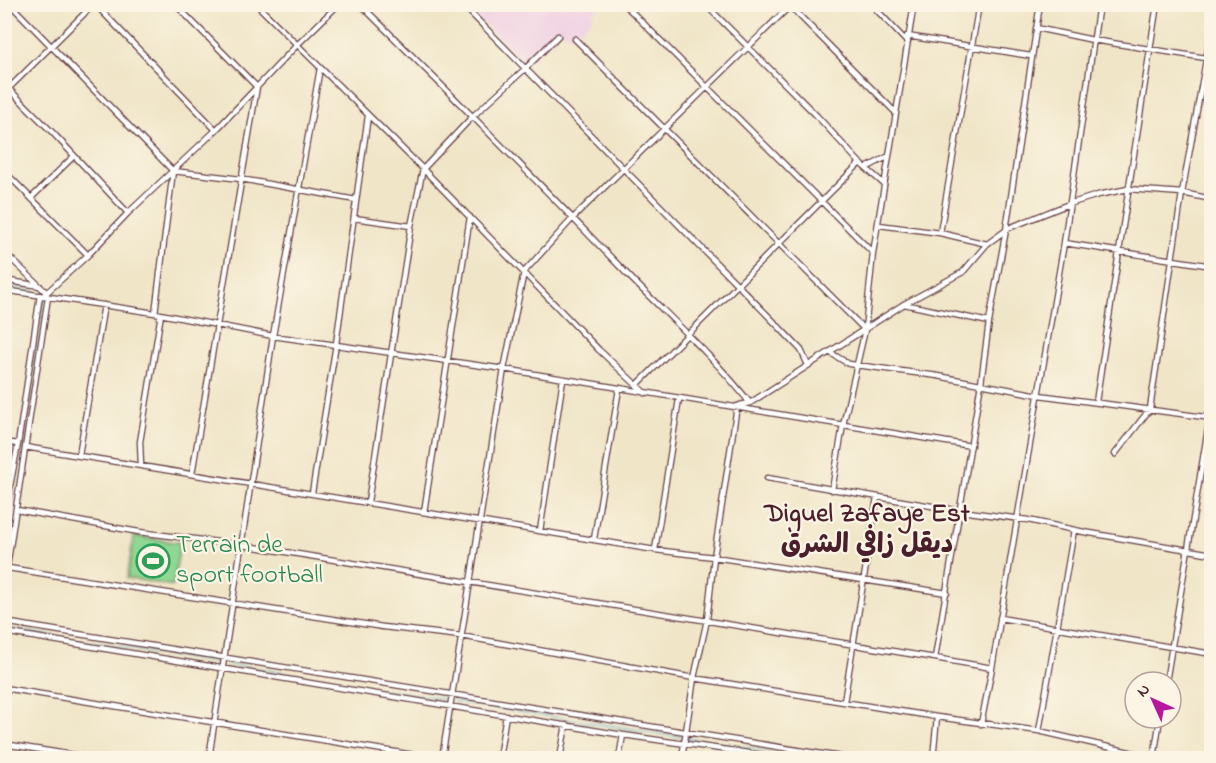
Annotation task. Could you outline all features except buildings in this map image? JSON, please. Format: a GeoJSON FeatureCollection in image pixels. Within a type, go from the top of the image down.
{"type":"FeatureCollection","features":[{"type":"Feature","properties":{"kind":"street"},"geometry":{"type":"LineString","coordinates":[[10,4],[173,171],[241,178],[356,200]]}},
{"type":"Feature","properties":{"kind":"street"},"geometry":{"type":"LineString","coordinates":[[7,91],[94,4],[216,130]]}},
{"type":"Feature","properties":{"kind":"street"},"geometry":{"type":"LineString","coordinates":[[175,4],[257,87]]}},
{"type":"Feature","properties":{"kind":"street"},"geometry":{"type":"LineString","coordinates":[[256,4],[423,169],[599,350],[645,393]]}},
{"type":"Feature","properties":{"kind":"street"},"geometry":{"type":"LineString","coordinates":[[4,518],[45,295],[216,130],[339,4]]}},
{"type":"Feature","properties":{"kind":"street"},"geometry":{"type":"LineString","coordinates":[[360,4],[689,334],[728,375],[750,403]]}},
{"type":"Feature","properties":{"kind":"street"},"geometry":{"type":"LineString","coordinates":[[462,4],[623,170],[738,284],[801,350],[808,365]]}},
{"type":"Feature","properties":{"kind":"street"},"geometry":{"type":"LineString","coordinates":[[624,4],[873,254]]}},
{"type":"Feature","properties":{"kind":"street"},"geometry":{"type":"LineString","coordinates":[[705,4],[817,116],[860,163],[884,184]]}},
{"type":"Feature","properties":{"kind":"street"},"geometry":{"type":"LineString","coordinates":[[871,4],[907,39],[972,45],[1031,56]]}},
{"type":"Feature","properties":{"kind":"street"},"geometry":{"type":"LineString","coordinates":[[832,490],[843,425],[865,330],[873,254],[914,4]]}},
{"type":"Feature","properties":{"kind":"street"},"geometry":{"type":"LineString","coordinates":[[940,232],[979,4]]}},
{"type":"Feature","properties":{"kind":"street"},"geometry":{"type":"LineString","coordinates":[[935,658],[961,511],[981,384],[988,322],[1006,230],[1040,4]]}},
{"type":"Feature","properties":{"kind":"street"},"geometry":{"type":"LineString","coordinates":[[981,724],[1064,243],[1099,4]]}},
{"type":"Feature","properties":{"kind":"street"},"geometry":{"type":"LineString","coordinates":[[1096,402],[1157,4]]}},
{"type":"Feature","properties":{"kind":"street"},"geometry":{"type":"LineString","coordinates":[[442,759],[504,369],[524,272],[573,218],[790,5],[896,113]]}},
{"type":"Feature","properties":{"kind":"street"},"geometry":{"type":"LineString","coordinates":[[1114,454],[1150,409],[1182,193],[1209,59],[1212,27]]}},
{"type":"Feature","properties":{"kind":"street"},"geometry":{"type":"LineString","coordinates":[[1036,28],[1209,59]]}},
{"type":"Feature","properties":{"kind":"street"},"geometry":{"type":"LineString","coordinates":[[368,502],[390,352],[423,169],[474,116],[558,36]]}},
{"type":"Feature","properties":{"kind":"street"},"geometry":{"type":"LineString","coordinates":[[576,39],[865,330]]}},
{"type":"Feature","properties":{"kind":"street"},"geometry":{"type":"LineString","coordinates":[[209,759],[273,336],[320,68]]}},
{"type":"Feature","properties":{"kind":"street"},"geometry":{"type":"LineString","coordinates":[[4,84],[7,91],[128,213]]}},
{"type":"Feature","properties":{"kind":"street"},"geometry":{"type":"LineString","coordinates":[[192,474],[219,325],[257,87]]}},
{"type":"Feature","properties":{"kind":"street"},"geometry":{"type":"LineString","coordinates":[[312,493],[336,344],[368,116]]}},
{"type":"Feature","properties":{"kind":"street"},"geometry":{"type":"LineString","coordinates":[[32,198],[74,156]]}},
{"type":"Feature","properties":{"kind":"street"},"geometry":{"type":"LineString","coordinates":[[866,168],[889,156]]}},
{"type":"Feature","properties":{"kind":"street"},"geometry":{"type":"LineString","coordinates":[[637,385],[860,163]]}},
{"type":"Feature","properties":{"kind":"street"},"geometry":{"type":"LineString","coordinates":[[4,171],[88,255]]}},
{"type":"Feature","properties":{"kind":"street"},"geometry":{"type":"LineString","coordinates":[[141,465],[140,442],[158,314],[173,171]]}},
{"type":"Feature","properties":{"kind":"street"},"geometry":{"type":"LineString","coordinates":[[737,406],[750,403],[904,304],[963,272],[987,244],[1006,230],[1069,204],[1128,189],[1182,193],[1212,199]]}},
{"type":"Feature","properties":{"kind":"street"},"geometry":{"type":"LineString","coordinates":[[424,512],[470,217]]}},
{"type":"Feature","properties":{"kind":"street"},"geometry":{"type":"LineString","coordinates":[[354,218],[411,226]]}},
{"type":"Feature","properties":{"kind":"street"},"geometry":{"type":"LineString","coordinates":[[879,225],[940,232],[987,244]]}},
{"type":"Feature","properties":{"kind":"street"},"geometry":{"type":"LineString","coordinates":[[1064,243],[1212,266]]}},
{"type":"Feature","properties":{"kind":"street"},"geometry":{"type":"LineString","coordinates":[[4,252],[40,286],[45,295],[17,510],[4,587]]}},
{"type":"Feature","properties":{"kind":"street"},"geometry":{"type":"LineString","coordinates":[[4,280],[40,286]]}},
{"type":"Feature","properties":{"kind":"street"},"geometry":{"type":"LineString","coordinates":[[4,290],[158,314],[273,336],[504,369],[970,446]]}},
{"type":"Feature","properties":{"kind":"street"},"geometry":{"type":"LineString","coordinates":[[904,304],[988,322]]}},
{"type":"Feature","properties":{"kind":"street"},"geometry":{"type":"LineString","coordinates":[[79,455],[104,305]]}},
{"type":"Feature","properties":{"kind":"street"},"geometry":{"type":"LineString","coordinates":[[829,352],[849,364],[1038,395],[1210,418]]}},
{"type":"Feature","properties":{"kind":"street"},"geometry":{"type":"LineString","coordinates":[[540,531],[563,379]]}},
{"type":"Feature","properties":{"kind":"street"},"geometry":{"type":"LineString","coordinates":[[594,539],[619,389]]}},
{"type":"Feature","properties":{"kind":"street"},"geometry":{"type":"LineString","coordinates":[[655,550],[679,399]]}},
{"type":"Feature","properties":{"kind":"street"},"geometry":{"type":"LineString","coordinates":[[1168,670],[1212,404]]}},
{"type":"Feature","properties":{"kind":"street"},"geometry":{"type":"LineString","coordinates":[[682,759],[694,678],[707,620],[714,557],[737,406]]}},
{"type":"Feature","properties":{"kind":"street"},"geometry":{"type":"LineString","coordinates":[[4,442],[18,444]]}},
{"type":"Feature","properties":{"kind":"street"},"geometry":{"type":"LineString","coordinates":[[25,447],[655,550],[947,593]]}},
{"type":"Feature","properties":{"kind":"street"},"geometry":{"type":"LineString","coordinates":[[767,478],[1028,520],[1212,554]]}},
{"type":"Feature","properties":{"kind":"street"},"geometry":{"type":"LineString","coordinates":[[844,702],[877,497]]}},
{"type":"Feature","properties":{"kind":"street"},"geometry":{"type":"LineString","coordinates":[[17,510],[139,532],[242,545],[992,668]]}},
{"type":"Feature","properties":{"kind":"street"},"geometry":{"type":"LineString","coordinates":[[1039,731],[1074,530]]}},
{"type":"Feature","properties":{"kind":"street"},"geometry":{"type":"LineString","coordinates":[[8,568],[382,627],[461,636],[694,678],[981,724],[1039,731],[1138,754]]}},
{"type":"Feature","properties":{"kind":"street"},"geometry":{"type":"LineString","coordinates":[[1000,618],[1212,654]]}},
{"type":"Feature","properties":{"kind":"street"},"geometry":{"type":"LineString","coordinates":[[4,622],[222,664],[451,700],[506,715],[684,743],[749,756],[783,759]]}},
{"type":"Feature","properties":{"kind":"street"},"geometry":{"type":"LineString","coordinates":[[4,632],[847,759]]}},
{"type":"Feature","properties":{"kind":"street"},"geometry":{"type":"LineString","coordinates":[[4,688],[215,721],[432,759]]}},
{"type":"Feature","properties":{"kind":"street"},"geometry":{"type":"LineString","coordinates":[[499,759],[506,715]]}},
{"type":"Feature","properties":{"kind":"street"},"geometry":{"type":"LineString","coordinates":[[933,759],[938,717]]}},
{"type":"Feature","properties":{"kind":"street"},"geometry":{"type":"LineString","coordinates":[[560,759],[566,725]]}},
{"type":"Feature","properties":{"kind":"street"},"geometry":{"type":"LineString","coordinates":[[1154,759],[1158,730]]}},
{"type":"Feature","properties":{"kind":"street"},"geometry":{"type":"LineString","coordinates":[[619,759],[623,735]]}},
{"type":"Feature","properties":{"kind":"street"},"geometry":{"type":"LineString","coordinates":[[4,744],[93,759]]}},
{"type":"Feature","properties":{"kind":"shaded area"},"geometry":{"type":"Polygon","coordinates":[[[465,5],[600,5],[591,13],[594,16],[574,37],[561,31],[526,65],[465,5]]]}},
{"type":"Feature","properties":{"kind":"green space","name":"Terrain de sport football"},"geometry":{"type":"Polygon","coordinates":[[[134,536],[180,543],[173,586],[127,578],[134,536]]]}},
{"type":"Feature","properties":{"kind":"waterway"},"geometry":{"type":"LineString","coordinates":[[4,285],[35,290]]}},
{"type":"Feature","properties":{"kind":"waterway"},"geometry":{"type":"LineString","coordinates":[[23,424],[43,300]]}},
{"type":"Feature","properties":{"kind":"waterway"},"geometry":{"type":"LineString","coordinates":[[4,539],[18,455]]}},
{"type":"Feature","properties":{"kind":"waterway"},"geometry":{"type":"LineString","coordinates":[[4,628],[218,663]]}},
{"type":"Feature","properties":{"kind":"waterway"},"geometry":{"type":"LineString","coordinates":[[227,664],[448,700]]}},
{"type":"Feature","properties":{"kind":"waterway"},"geometry":{"type":"LineString","coordinates":[[453,701],[682,737]]}},
{"type":"Feature","properties":{"kind":"waterway"},"geometry":{"type":"LineString","coordinates":[[687,738],[813,758]]}},
{"type":"Feature","properties":{"kind":"place","name":"Terrain de sport football"},"geometry":{"type":"Point","coordinates":[153,561]}},
{"type":"Feature","properties":{"kind":"district","name":"Diguel Zafaye Est ديقل زافي الشرق"},"geometry":{"type":"Point","coordinates":[867,530]}}]}
